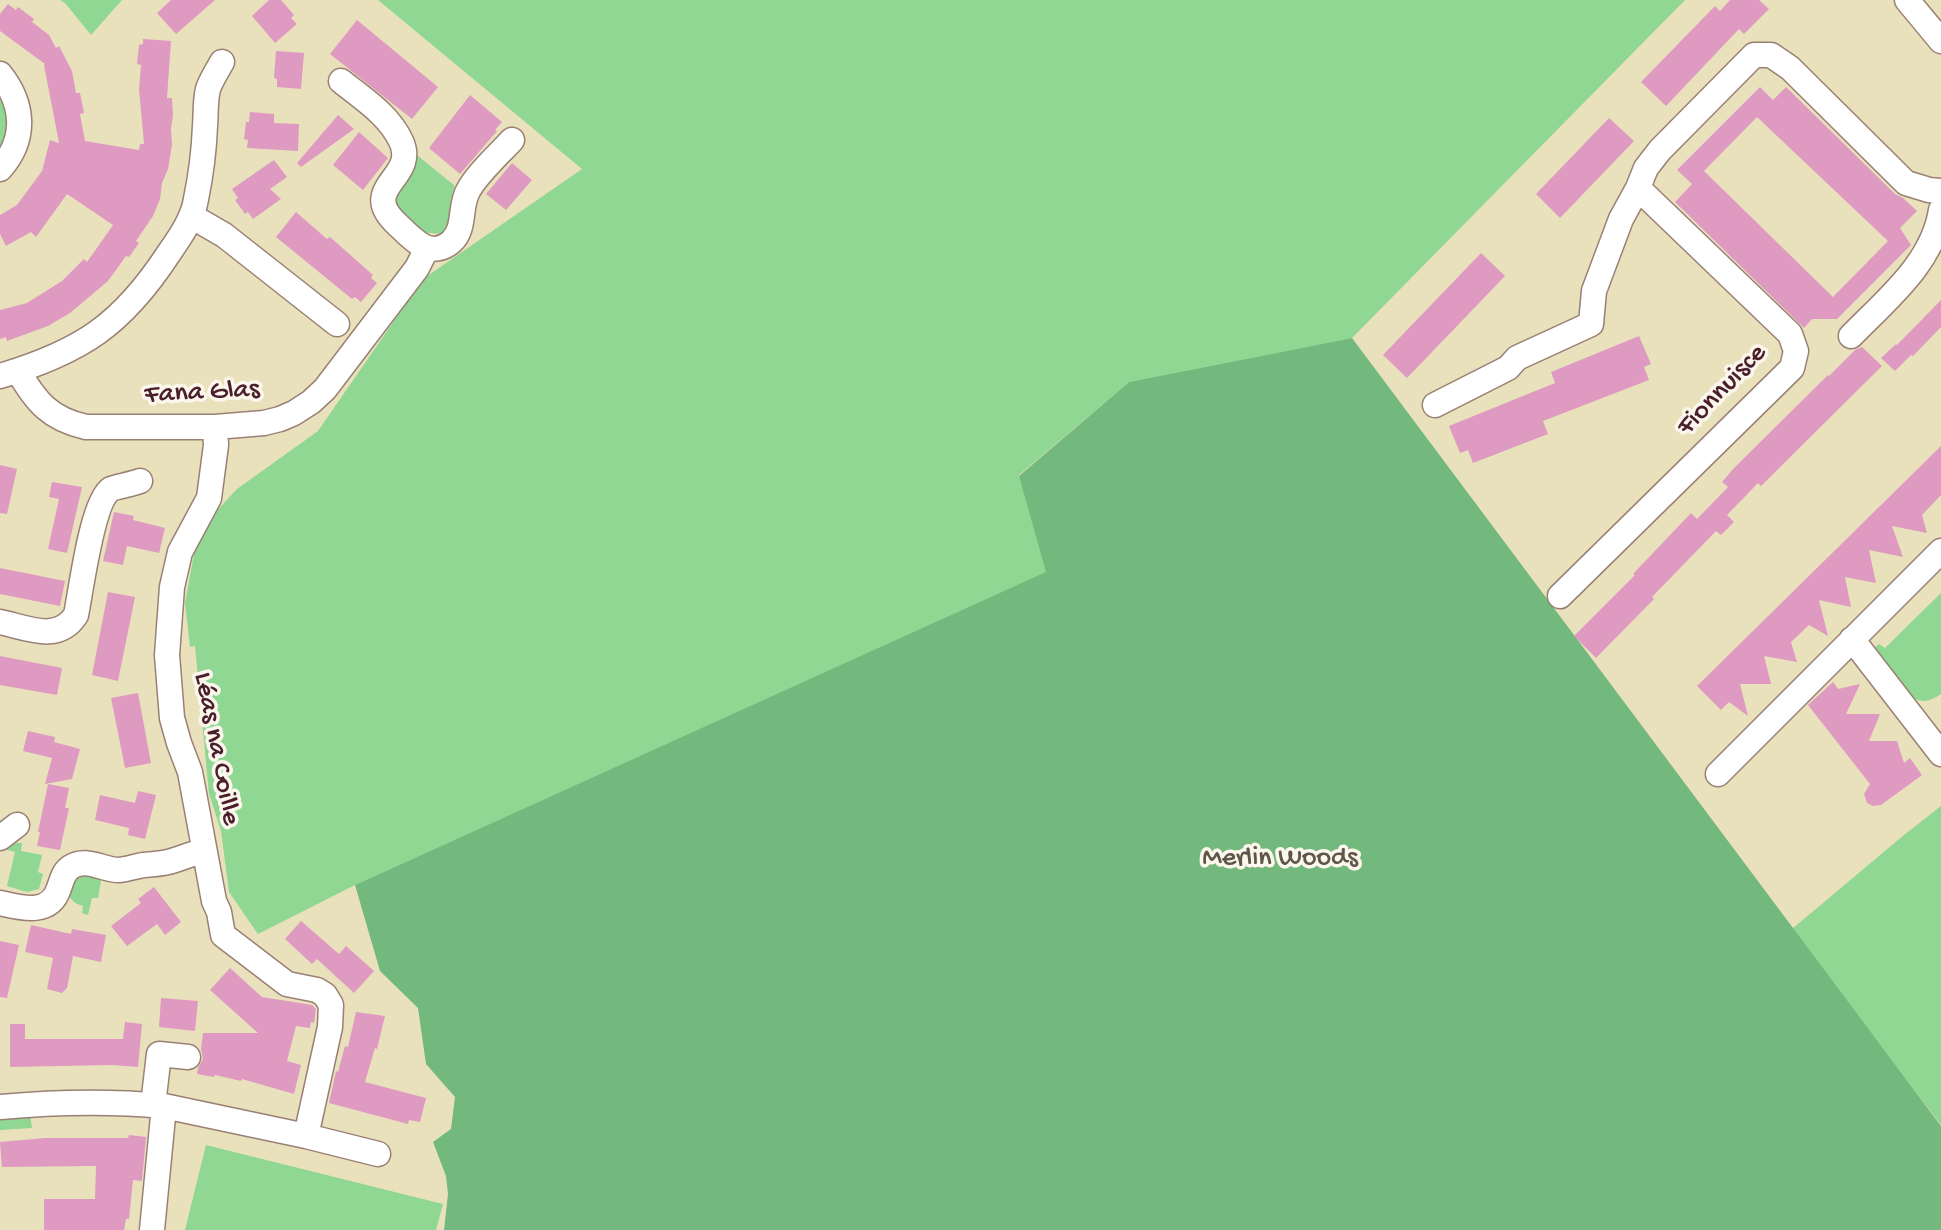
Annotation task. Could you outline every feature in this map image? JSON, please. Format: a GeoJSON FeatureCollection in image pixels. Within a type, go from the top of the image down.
{"type":"FeatureCollection","features":[{"type":"Feature","properties":{"kind":"street"},"geometry":{"type":"LineString","coordinates":[[1907,0],[1941,41]]}},
{"type":"Feature","properties":{"kind":"street"},"geometry":{"type":"LineString","coordinates":[[1435,405],[1508,368],[1517,358],[1591,324],[1594,291],[1621,219],[1646,168],[1754,55],[1771,55],[1790,68],[1906,183],[1941,191]]}},
{"type":"Feature","properties":{"kind":"street","name":"Fana Glas"},"geometry":{"type":"LineString","coordinates":[[222,62],[206,98],[197,195],[191,216],[150,282],[119,316],[84,342],[60,355],[9,374],[46,410],[67,421],[101,428],[215,427],[254,424],[294,413],[318,396],[417,268],[427,248],[442,248],[456,237],[467,192],[512,140]]}},
{"type":"Feature","properties":{"kind":"street"},"geometry":{"type":"LineString","coordinates":[[0,74],[15,98],[19,122],[16,145],[0,169]]}},
{"type":"Feature","properties":{"kind":"street"},"geometry":{"type":"LineString","coordinates":[[341,81],[384,116],[402,143],[402,167],[385,193],[383,204],[391,218],[427,248]]}},
{"type":"Feature","properties":{"kind":"street","name":"Fionnuisce"},"geometry":{"type":"LineString","coordinates":[[1560,596],[1792,368],[1796,351],[1790,334],[1638,188]]}},
{"type":"Feature","properties":{"kind":"street"},"geometry":{"type":"LineString","coordinates":[[1851,336],[1918,265],[1930,243],[1941,210]]}},
{"type":"Feature","properties":{"kind":"street"},"geometry":{"type":"LineString","coordinates":[[191,216],[224,235],[337,324]]}},
{"type":"Feature","properties":{"kind":"street","name":"Léas na Coille"},"geometry":{"type":"LineString","coordinates":[[215,427],[216,445],[209,498],[180,552],[172,587],[167,655],[172,718],[190,772],[223,935],[287,984],[317,990],[325,995],[331,1005],[330,1027],[306,1136]]}},
{"type":"Feature","properties":{"kind":"street"},"geometry":{"type":"LineString","coordinates":[[0,622],[54,633],[70,624],[76,615],[101,500],[111,488],[140,481]]}},
{"type":"Feature","properties":{"kind":"street"},"geometry":{"type":"LineString","coordinates":[[1718,774],[1941,551]]}},
{"type":"Feature","properties":{"kind":"street"},"geometry":{"type":"LineString","coordinates":[[1852,639],[1941,754]]}},
{"type":"Feature","properties":{"kind":"street","name":"Léas na Coille"},"geometry":{"type":"LineString","coordinates":[[0,903],[31,909],[44,906],[55,896],[65,872],[80,863],[123,869],[164,863],[204,851]]}},
{"type":"Feature","properties":{"kind":"street"},"geometry":{"type":"LineString","coordinates":[[152,1230],[159,1054],[188,1057]]}},
{"type":"Feature","properties":{"kind":"street"},"geometry":{"type":"LineString","coordinates":[[0,1107],[41,1103],[159,1106],[378,1154]]}},
{"type":"Feature","properties":{"kind":"green space"},"geometry":{"type":"Polygon","coordinates":[[[60,0],[122,0],[91,35],[60,0]]]}},
{"type":"Feature","properties":{"kind":"green space"},"geometry":{"type":"Polygon","coordinates":[[[378,0],[1685,0],[1352,338],[1129,382],[1019,475],[1047,572],[355,885],[258,934],[229,892],[221,831],[209,794],[195,646],[190,647],[185,603],[194,554],[212,516],[237,489],[318,431],[423,279],[582,169],[378,0]]]}},
{"type":"Feature","properties":{"kind":"green space"},"geometry":{"type":"Polygon","coordinates":[[[0,90],[8,122],[0,155],[0,90]]]}},
{"type":"Feature","properties":{"kind":"green space"},"geometry":{"type":"Polygon","coordinates":[[[412,151],[455,186],[448,223],[442,234],[419,232],[397,215],[391,196],[412,151]]]}},
{"type":"Feature","properties":{"kind":"green space","name":"Merlin Woods"},"geometry":{"type":"Polygon","coordinates":[[[1352,338],[1941,1126],[1941,1230],[444,1230],[448,1194],[446,1176],[433,1142],[451,1129],[455,1097],[426,1064],[418,1008],[380,971],[355,885],[1046,572],[1019,476],[1129,382],[1352,338]]]}},
{"type":"Feature","properties":{"kind":"green space"},"geometry":{"type":"Polygon","coordinates":[[[1941,593],[1941,694],[1921,701],[1908,695],[1873,649],[1879,644],[1885,648],[1941,593]]]}},
{"type":"Feature","properties":{"kind":"green space"},"geometry":{"type":"Polygon","coordinates":[[[1941,806],[1941,1125],[1792,929],[1941,806]]]}},
{"type":"Feature","properties":{"kind":"green space"},"geometry":{"type":"Polygon","coordinates":[[[9,843],[22,843],[21,851],[42,855],[38,872],[43,874],[39,889],[27,892],[7,886],[15,852],[0,848],[9,843]]]}},
{"type":"Feature","properties":{"kind":"green space"},"geometry":{"type":"Polygon","coordinates":[[[73,874],[98,876],[101,881],[98,898],[92,898],[88,915],[82,913],[83,906],[75,903],[64,891],[73,874]]]}},
{"type":"Feature","properties":{"kind":"green space"},"geometry":{"type":"Polygon","coordinates":[[[30,1115],[32,1128],[0,1130],[0,1119],[30,1115]]]}},
{"type":"Feature","properties":{"kind":"green space"},"geometry":{"type":"Polygon","coordinates":[[[206,1145],[443,1204],[436,1230],[185,1230],[206,1145]]]}},
{"type":"Feature","properties":{"kind":"building"},"geometry":{"type":"Polygon","coordinates":[[[171,0],[215,0],[176,34],[157,13],[171,0]]]}},
{"type":"Feature","properties":{"kind":"building"},"geometry":{"type":"Polygon","coordinates":[[[269,0],[281,0],[294,15],[291,18],[297,24],[275,43],[252,16],[269,0]]]}},
{"type":"Feature","properties":{"kind":"building"},"geometry":{"type":"Polygon","coordinates":[[[1730,0],[1759,0],[1769,9],[1744,34],[1739,29],[1666,106],[1641,82],[1715,6],[1720,11],[1730,0]]]}},
{"type":"Feature","properties":{"kind":"building"},"geometry":{"type":"Polygon","coordinates":[[[8,4],[34,19],[32,22],[49,35],[56,48],[59,46],[72,71],[76,93],[80,93],[85,141],[139,150],[140,144],[144,144],[139,89],[141,65],[137,64],[139,45],[143,44],[143,39],[171,41],[167,98],[172,98],[173,115],[172,145],[160,199],[129,257],[126,256],[108,281],[70,313],[48,326],[7,341],[6,337],[0,339],[0,310],[27,303],[62,281],[84,259],[87,262],[113,225],[67,194],[36,237],[31,232],[6,246],[0,234],[0,215],[17,205],[42,171],[50,140],[59,143],[45,64],[0,31],[0,14],[8,4]]]}},
{"type":"Feature","properties":{"kind":"building"},"geometry":{"type":"Polygon","coordinates":[[[357,20],[438,87],[412,119],[330,54],[357,20]]]}},
{"type":"Feature","properties":{"kind":"building"},"geometry":{"type":"Polygon","coordinates":[[[276,51],[304,53],[301,89],[277,87],[277,79],[274,78],[276,51]]]}},
{"type":"Feature","properties":{"kind":"building"},"geometry":{"type":"Polygon","coordinates":[[[1760,87],[1773,100],[1786,87],[1895,194],[1917,211],[1900,228],[1911,245],[1837,319],[1812,319],[1804,328],[1675,202],[1692,184],[1677,170],[1760,87]],[[1757,117],[1704,171],[1833,297],[1888,241],[1757,117]]]}},
{"type":"Feature","properties":{"kind":"building"},"geometry":{"type":"Polygon","coordinates":[[[470,95],[502,122],[460,174],[429,148],[470,95]]]}},
{"type":"Feature","properties":{"kind":"building"},"geometry":{"type":"Polygon","coordinates":[[[250,112],[274,114],[274,123],[299,124],[298,151],[247,148],[248,140],[244,139],[250,112]]]}},
{"type":"Feature","properties":{"kind":"building"},"geometry":{"type":"Polygon","coordinates":[[[338,115],[354,129],[301,167],[297,163],[338,115]]]}},
{"type":"Feature","properties":{"kind":"building"},"geometry":{"type":"Polygon","coordinates":[[[1609,118],[1634,141],[1560,218],[1536,194],[1609,118]]]}},
{"type":"Feature","properties":{"kind":"building"},"geometry":{"type":"Polygon","coordinates":[[[359,132],[388,158],[363,190],[333,165],[359,132]]]}},
{"type":"Feature","properties":{"kind":"building"},"geometry":{"type":"Polygon","coordinates":[[[274,160],[287,177],[270,189],[281,199],[253,219],[235,200],[238,198],[232,189],[274,160]]]}},
{"type":"Feature","properties":{"kind":"building"},"geometry":{"type":"Polygon","coordinates":[[[512,163],[532,180],[506,210],[486,194],[512,163]]]}},
{"type":"Feature","properties":{"kind":"building"},"geometry":{"type":"Polygon","coordinates":[[[296,212],[373,275],[371,278],[377,283],[361,302],[355,297],[352,299],[276,237],[296,212]]]}},
{"type":"Feature","properties":{"kind":"building"},"geometry":{"type":"Polygon","coordinates":[[[1481,253],[1505,276],[1407,378],[1383,355],[1481,253]]]}},
{"type":"Feature","properties":{"kind":"building"},"geometry":{"type":"Polygon","coordinates":[[[1941,300],[1941,327],[1895,371],[1881,358],[1941,300]]]}},
{"type":"Feature","properties":{"kind":"building"},"geometry":{"type":"Polygon","coordinates":[[[1639,336],[1651,364],[1644,367],[1649,380],[1543,421],[1548,434],[1473,463],[1468,450],[1460,453],[1449,426],[1555,383],[1551,372],[1639,336]]]}},
{"type":"Feature","properties":{"kind":"building"},"geometry":{"type":"Polygon","coordinates":[[[1862,347],[1882,366],[1761,486],[1758,483],[1727,515],[1734,522],[1721,535],[1716,531],[1596,658],[1574,636],[1691,513],[1697,519],[1728,487],[1722,482],[1734,468],[1828,375],[1862,347]]]}},
{"type":"Feature","properties":{"kind":"building"},"geometry":{"type":"Polygon","coordinates":[[[1941,446],[1941,495],[1922,515],[1927,533],[1892,526],[1903,557],[1869,550],[1876,583],[1845,577],[1851,607],[1819,600],[1828,636],[1809,625],[1791,642],[1797,662],[1764,656],[1771,684],[1740,684],[1748,716],[1729,702],[1721,710],[1697,686],[1941,446]]]}},
{"type":"Feature","properties":{"kind":"building"},"geometry":{"type":"Polygon","coordinates":[[[0,465],[17,469],[7,514],[0,513],[0,465]]]}},
{"type":"Feature","properties":{"kind":"building"},"geometry":{"type":"Polygon","coordinates":[[[52,482],[82,487],[67,553],[48,549],[59,499],[49,497],[52,482]]]}},
{"type":"Feature","properties":{"kind":"building"},"geometry":{"type":"Polygon","coordinates":[[[114,512],[165,528],[159,553],[127,546],[123,565],[103,561],[114,512]]]}},
{"type":"Feature","properties":{"kind":"building"},"geometry":{"type":"Polygon","coordinates":[[[0,568],[65,581],[60,606],[0,594],[0,568]]]}},
{"type":"Feature","properties":{"kind":"building"},"geometry":{"type":"Polygon","coordinates":[[[108,592],[135,597],[118,681],[92,675],[108,592]]]}},
{"type":"Feature","properties":{"kind":"building"},"geometry":{"type":"Polygon","coordinates":[[[0,656],[62,668],[57,695],[0,685],[0,656]]]}},
{"type":"Feature","properties":{"kind":"building"},"geometry":{"type":"Polygon","coordinates":[[[1833,682],[1838,689],[1860,684],[1846,714],[1880,714],[1869,741],[1897,741],[1904,763],[1910,758],[1922,775],[1881,805],[1867,803],[1864,794],[1870,784],[1808,705],[1833,682]]]}},
{"type":"Feature","properties":{"kind":"building"},"geometry":{"type":"Polygon","coordinates":[[[138,693],[151,763],[125,768],[111,698],[138,693]]]}},
{"type":"Feature","properties":{"kind":"building"},"geometry":{"type":"Polygon","coordinates":[[[28,731],[55,737],[54,742],[80,749],[72,779],[45,784],[52,758],[23,751],[28,731]]]}},
{"type":"Feature","properties":{"kind":"building"},"geometry":{"type":"Polygon","coordinates":[[[48,784],[69,788],[65,808],[69,808],[60,850],[37,846],[48,784]]]}},
{"type":"Feature","properties":{"kind":"building"},"geometry":{"type":"Polygon","coordinates":[[[138,791],[156,795],[145,839],[128,835],[129,828],[95,820],[100,795],[135,803],[138,791]]]}},
{"type":"Feature","properties":{"kind":"building"},"geometry":{"type":"Polygon","coordinates":[[[154,887],[181,922],[165,935],[157,924],[127,946],[111,926],[141,903],[138,899],[154,887]]]}},
{"type":"Feature","properties":{"kind":"building"},"geometry":{"type":"Polygon","coordinates":[[[301,921],[339,954],[346,946],[374,971],[354,993],[317,959],[312,964],[285,939],[301,921]]]}},
{"type":"Feature","properties":{"kind":"building"},"geometry":{"type":"Polygon","coordinates":[[[31,925],[71,934],[72,929],[106,935],[101,962],[73,956],[67,988],[62,993],[47,989],[53,958],[25,952],[31,925]]]}},
{"type":"Feature","properties":{"kind":"building"},"geometry":{"type":"Polygon","coordinates":[[[0,941],[19,945],[7,998],[0,997],[0,941]]]}},
{"type":"Feature","properties":{"kind":"building"},"geometry":{"type":"Polygon","coordinates":[[[230,968],[262,997],[312,1005],[316,1009],[310,1028],[296,1026],[287,1061],[301,1065],[294,1094],[242,1079],[197,1074],[203,1059],[203,1033],[258,1033],[210,990],[230,968]]]}},
{"type":"Feature","properties":{"kind":"building"},"geometry":{"type":"Polygon","coordinates":[[[161,998],[198,1001],[195,1031],[159,1027],[161,998]]]}},
{"type":"Feature","properties":{"kind":"building"},"geometry":{"type":"Polygon","coordinates":[[[356,1012],[385,1016],[365,1082],[426,1098],[420,1122],[409,1120],[408,1124],[329,1103],[356,1012]]]}},
{"type":"Feature","properties":{"kind":"building"},"geometry":{"type":"Polygon","coordinates":[[[125,1022],[142,1024],[138,1067],[10,1067],[10,1024],[25,1024],[25,1039],[123,1039],[125,1022]]]}},
{"type":"Feature","properties":{"kind":"building"},"geometry":{"type":"Polygon","coordinates":[[[129,1135],[146,1137],[142,1181],[133,1180],[129,1219],[126,1219],[124,1230],[44,1230],[44,1199],[95,1199],[96,1166],[2,1167],[0,1142],[45,1138],[128,1138],[129,1135]]]}}]}
